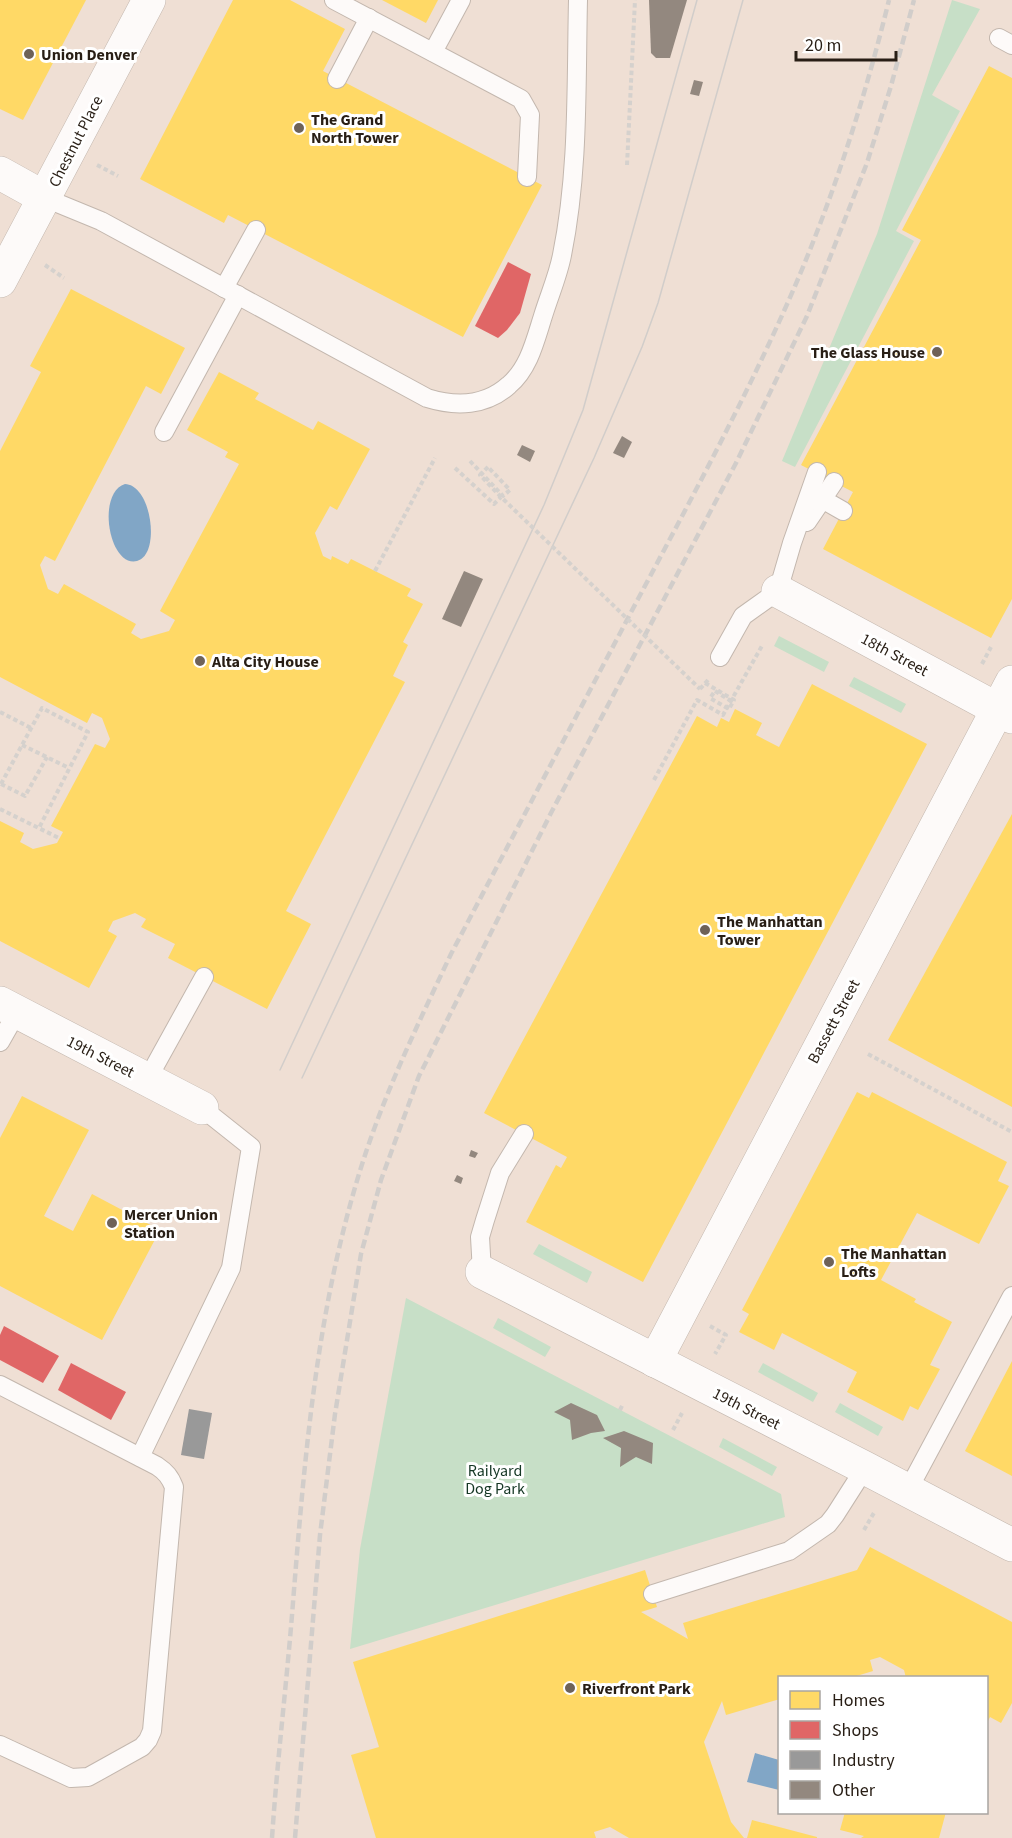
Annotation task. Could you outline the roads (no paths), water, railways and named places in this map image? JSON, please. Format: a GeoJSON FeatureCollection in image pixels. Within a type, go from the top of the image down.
{"type":"FeatureCollection","features":[{"type":"Feature","properties":{"kind":"street","name":"Chestnut Place"},"geometry":{"type":"LineString","coordinates":[[0,281],[149,0]]}},
{"type":"Feature","properties":{"kind":"street"},"geometry":{"type":"LineString","coordinates":[[0,173],[45,198]]}},
{"type":"Feature","properties":{"kind":"street","name":"18th Street"},"geometry":{"type":"LineString","coordinates":[[778,591],[1007,702]]}},
{"type":"Feature","properties":{"kind":"street","name":"Bassett Street"},"geometry":{"type":"LineString","coordinates":[[655,1360],[1007,702]]}},
{"type":"Feature","properties":{"kind":"street","name":"19th Street"},"geometry":{"type":"LineString","coordinates":[[8,1008],[202,1108]]}},
{"type":"Feature","properties":{"kind":"street","name":"19th Street"},"geometry":{"type":"LineString","coordinates":[[482,1272],[1012,1545]]}},
{"type":"Feature","properties":{"kind":"lane"},"geometry":{"type":"LineString","coordinates":[[334,0],[511,92],[520,99],[530,116],[527,177]]}},
{"type":"Feature","properties":{"kind":"lane"},"geometry":{"type":"LineString","coordinates":[[433,52],[461,0]]}},
{"type":"Feature","properties":{"kind":"lane"},"geometry":{"type":"LineString","coordinates":[[45,198],[101,221],[428,398],[455,404],[485,399],[509,386],[524,368],[562,257],[573,189],[575,160],[578,0]]}},
{"type":"Feature","properties":{"kind":"lane"},"geometry":{"type":"LineString","coordinates":[[337,79],[369,18]]}},
{"type":"Feature","properties":{"kind":"lane"},"geometry":{"type":"LineString","coordinates":[[164,432],[231,291],[256,230]]}},
{"type":"Feature","properties":{"kind":"lane"},"geometry":{"type":"LineString","coordinates":[[720,657],[743,616],[778,591],[817,472]]}},
{"type":"Feature","properties":{"kind":"lane"},"geometry":{"type":"LineString","coordinates":[[792,543],[834,482]]}},
{"type":"Feature","properties":{"kind":"lane"},"geometry":{"type":"LineString","coordinates":[[822,499],[843,511]]}},
{"type":"Feature","properties":{"kind":"lane"},"geometry":{"type":"LineString","coordinates":[[147,1080],[204,977]]}},
{"type":"Feature","properties":{"kind":"lane"},"geometry":{"type":"LineString","coordinates":[[0,1042],[8,1008]]}},
{"type":"Feature","properties":{"kind":"lane"},"geometry":{"type":"LineString","coordinates":[[140,1457],[231,1268],[251,1147],[202,1108]]}},
{"type":"Feature","properties":{"kind":"lane"},"geometry":{"type":"LineString","coordinates":[[482,1272],[480,1237],[485,1220],[500,1173],[524,1134]]}},
{"type":"Feature","properties":{"kind":"lane"},"geometry":{"type":"LineString","coordinates":[[908,1490],[1012,1296]]}},
{"type":"Feature","properties":{"kind":"lane"},"geometry":{"type":"LineString","coordinates":[[0,1385],[165,1471],[174,1487],[152,1731],[148,1740],[142,1747],[88,1777],[79,1779],[70,1778],[0,1744]]}},
{"type":"Feature","properties":{"kind":"lane"},"geometry":{"type":"LineString","coordinates":[[653,1594],[789,1551],[828,1524],[865,1468]]}},
{"type":"Feature","properties":{"kind":"water"},"geometry":{"type":"Polygon","coordinates":[[[125,484],[134,487],[142,496],[150,521],[149,547],[144,556],[137,561],[127,560],[119,553],[113,542],[110,528],[111,501],[116,490],[125,484]]]}},
{"type":"Feature","properties":{"kind":"water"},"geometry":{"type":"Polygon","coordinates":[[[755,1753],[778,1760],[778,1790],[747,1782],[755,1753]]]}},
{"type":"Feature","properties":{"kind":"tram line"},"geometry":{"type":"LineString","coordinates":[[280,1070],[544,505],[583,410],[697,0]]}},
{"type":"Feature","properties":{"kind":"tram line"},"geometry":{"type":"LineString","coordinates":[[302,1078],[594,458],[642,347],[658,303],[743,0]]}},
{"type":"Feature","properties":{"kind":"railway"},"geometry":{"type":"LineString","coordinates":[[272,1838],[313,1392],[344,1228],[368,1146],[401,1062],[451,954],[714,456],[784,311],[816,235],[844,158],[889,0]]}},
{"type":"Feature","properties":{"kind":"railway"},"geometry":{"type":"LineString","coordinates":[[295,1838],[320,1535],[335,1414],[361,1254],[381,1180],[419,1076],[552,811],[736,463],[807,316],[867,163],[914,0]]}},
{"type":"Feature","properties":{"kind":"place","name":"Union Denver"},"geometry":{"type":"Point","coordinates":[29,54]}},
{"type":"Feature","properties":{"kind":"place","name":"The Grand North Tower"},"geometry":{"type":"Point","coordinates":[299,128]}},
{"type":"Feature","properties":{"kind":"place","name":"The Glass House"},"geometry":{"type":"Point","coordinates":[937,352]}},
{"type":"Feature","properties":{"kind":"place","name":"Alta City House"},"geometry":{"type":"Point","coordinates":[200,661]}},
{"type":"Feature","properties":{"kind":"place","name":"The Manhattan Tower"},"geometry":{"type":"Point","coordinates":[705,930]}},
{"type":"Feature","properties":{"kind":"place","name":"Mercer Union Station"},"geometry":{"type":"Point","coordinates":[112,1223]}},
{"type":"Feature","properties":{"kind":"place","name":"The Manhattan Lofts"},"geometry":{"type":"Point","coordinates":[829,1262]}},
{"type":"Feature","properties":{"kind":"place","name":"Riverfront Park"},"geometry":{"type":"Point","coordinates":[570,1688]}},
{"type":"Feature","properties":{"kind":"park label","name":"Railyard Dog Park"},"geometry":{"type":"Point","coordinates":[495,1479]}}]}
